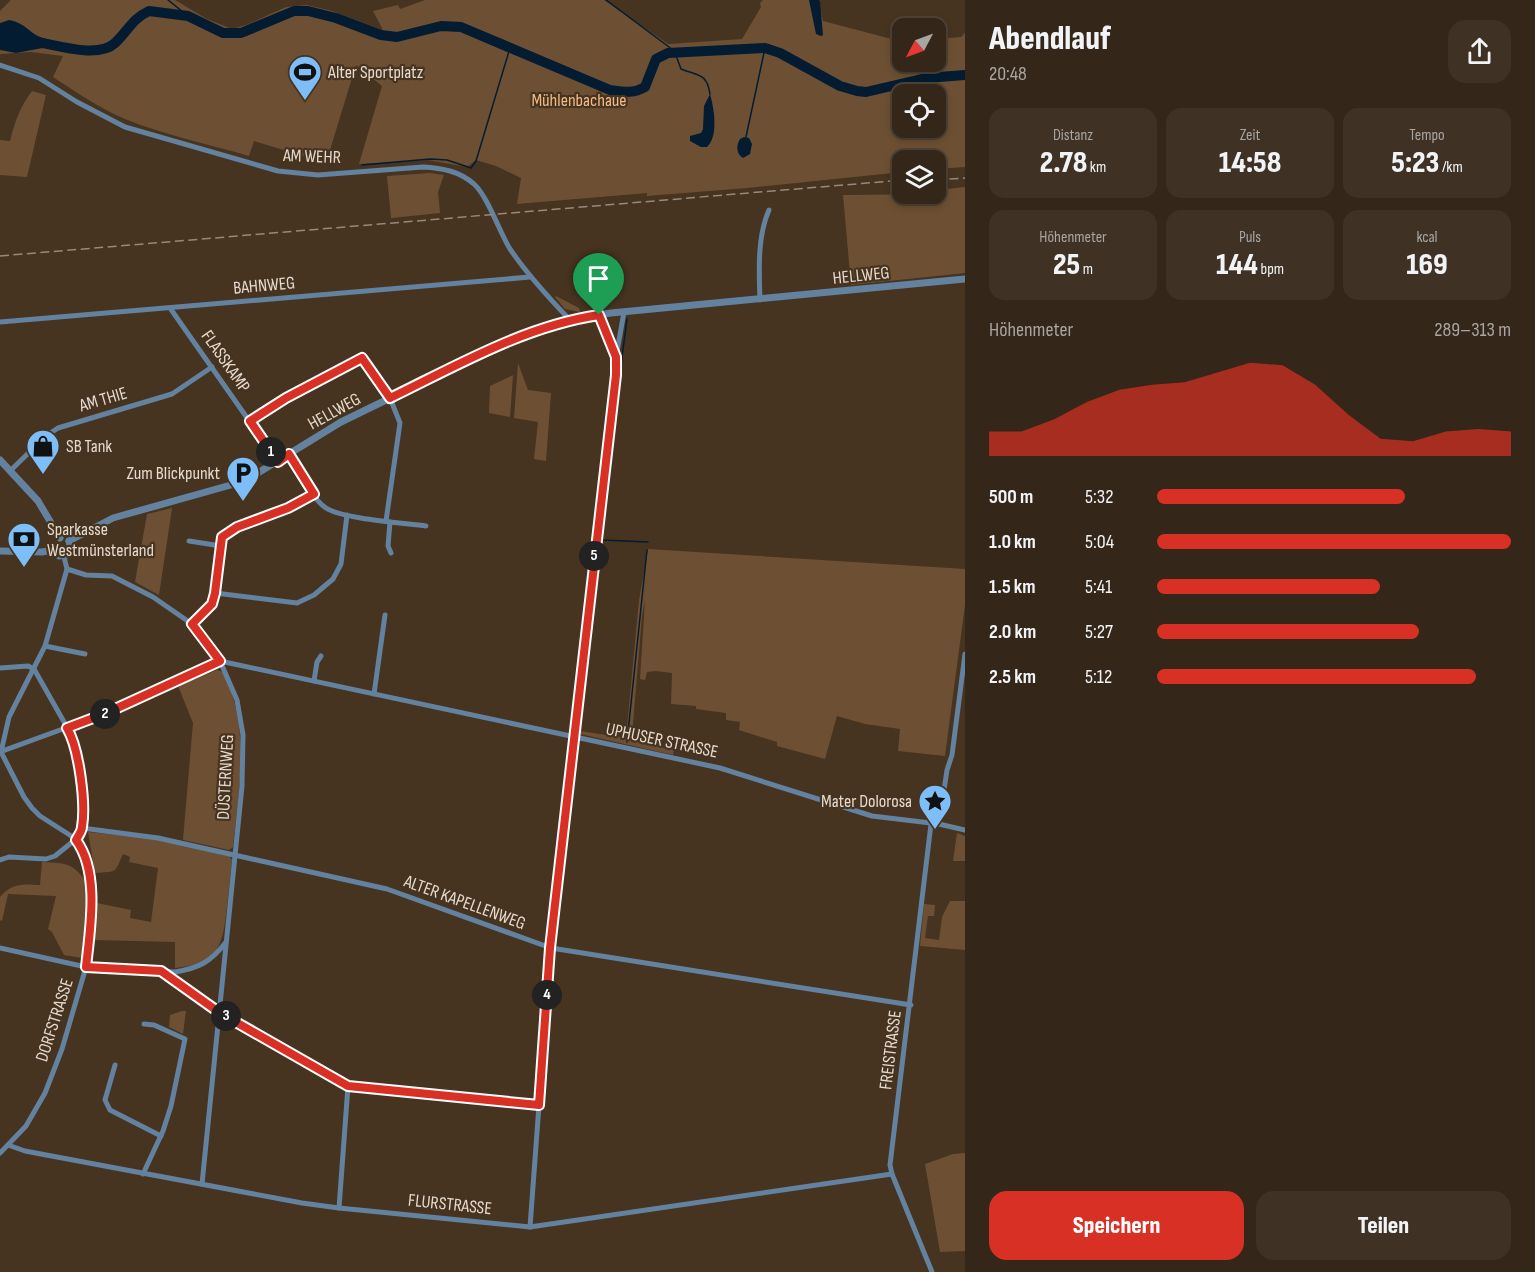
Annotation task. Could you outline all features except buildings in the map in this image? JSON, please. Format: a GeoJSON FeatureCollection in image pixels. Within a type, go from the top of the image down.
{"type":"FeatureCollection","features":[{"type":"Feature","properties":{"kind":"street","name":"AM WEHR"},"geometry":{"type":"LineString","coordinates":[[0,65],[39,78],[77,102],[126,127],[278,171],[318,175],[423,167],[456,172],[474,184],[481,192],[509,248],[530,277],[569,319]]}},
{"type":"Feature","properties":{"kind":"street"},"geometry":{"type":"LineString","coordinates":[[760,300],[759,266],[765,219],[769,210]]}},
{"type":"Feature","properties":{"kind":"street","name":"BAHNWEG"},"geometry":{"type":"LineString","coordinates":[[0,322],[530,277]]}},
{"type":"Feature","properties":{"kind":"street","name":"HELLWEG"},"geometry":{"type":"LineString","coordinates":[[69,542],[113,518],[244,481],[341,422],[501,344],[569,319],[965,279]]}},
{"type":"Feature","properties":{"kind":"street","name":"FLASSKAMP"},"geometry":{"type":"LineString","coordinates":[[170,308],[278,462]]}},
{"type":"Feature","properties":{"kind":"street"},"geometry":{"type":"LineString","coordinates":[[530,1227],[550,948],[616,357],[624,312]]}},
{"type":"Feature","properties":{"kind":"street"},"geometry":{"type":"LineString","coordinates":[[599,315],[616,357]]}},
{"type":"Feature","properties":{"kind":"street"},"geometry":{"type":"LineString","coordinates":[[250,421],[286,398],[362,358],[390,398],[400,423],[388,521],[388,546],[391,553]]}},
{"type":"Feature","properties":{"kind":"street","name":"AM THIE"},"geometry":{"type":"LineString","coordinates":[[10,471],[46,436],[58,428],[165,397],[213,367]]}},
{"type":"Feature","properties":{"kind":"street"},"geometry":{"type":"LineString","coordinates":[[289,454],[314,494],[326,508],[347,515],[426,526]]}},
{"type":"Feature","properties":{"kind":"street"},"geometry":{"type":"LineString","coordinates":[[0,460],[38,501],[57,529],[60,538],[69,542],[71,550],[64,557]]}},
{"type":"Feature","properties":{"kind":"street"},"geometry":{"type":"LineString","coordinates":[[192,624],[212,604],[222,537],[237,527],[288,508],[314,494]]}},
{"type":"Feature","properties":{"kind":"street"},"geometry":{"type":"LineString","coordinates":[[215,593],[297,603],[314,595],[333,579],[341,564],[347,515]]}},
{"type":"Feature","properties":{"kind":"street"},"geometry":{"type":"LineString","coordinates":[[60,538],[54,543],[53,550],[57,556],[64,557]]}},
{"type":"Feature","properties":{"kind":"street"},"geometry":{"type":"LineString","coordinates":[[189,541],[221,546]]}},
{"type":"Feature","properties":{"kind":"street"},"geometry":{"type":"LineString","coordinates":[[0,551],[53,550]]}},
{"type":"Feature","properties":{"kind":"street"},"geometry":{"type":"LineString","coordinates":[[64,557],[67,568],[45,646],[9,717],[0,752],[32,808],[76,840]]}},
{"type":"Feature","properties":{"kind":"street","name":"DÜSTERNWEG"},"geometry":{"type":"LineString","coordinates":[[67,568],[86,575],[112,576],[153,597],[192,624],[220,661],[237,700],[243,735],[242,786],[202,1184]]}},
{"type":"Feature","properties":{"kind":"street"},"geometry":{"type":"LineString","coordinates":[[374,694],[385,615]]}},
{"type":"Feature","properties":{"kind":"street"},"geometry":{"type":"LineString","coordinates":[[45,646],[85,654]]}},
{"type":"Feature","properties":{"kind":"street"},"geometry":{"type":"LineString","coordinates":[[939,824],[947,770],[952,755],[965,654]]}},
{"type":"Feature","properties":{"kind":"street"},"geometry":{"type":"LineString","coordinates":[[314,681],[317,662],[321,656]]}},
{"type":"Feature","properties":{"kind":"street"},"geometry":{"type":"LineString","coordinates":[[0,752],[104,714],[220,661]]}},
{"type":"Feature","properties":{"kind":"street","name":"UPHUSER STRASSE"},"geometry":{"type":"LineString","coordinates":[[220,661],[720,768],[872,816],[939,824],[965,830]]}},
{"type":"Feature","properties":{"kind":"street"},"geometry":{"type":"LineString","coordinates":[[0,668],[28,666],[34,669],[72,736],[82,785],[82,828],[76,840],[55,856],[46,859],[9,857],[0,860]]}},
{"type":"Feature","properties":{"kind":"street","name":"FREISTRASSE"},"geometry":{"type":"LineString","coordinates":[[931,824],[890,1166],[932,1272]]}},
{"type":"Feature","properties":{"kind":"street","name":"ALTER KAPELLENWEG"},"geometry":{"type":"LineString","coordinates":[[82,828],[158,838],[387,889],[550,948],[911,1005]]}},
{"type":"Feature","properties":{"kind":"street","name":"DORFSTRASSE"},"geometry":{"type":"LineString","coordinates":[[0,1153],[26,1126],[45,1093],[62,1049],[86,967],[91,919],[89,872],[87,859],[76,840]]}},
{"type":"Feature","properties":{"kind":"street"},"geometry":{"type":"LineString","coordinates":[[0,948],[86,967],[161,971],[188,970],[202,964],[212,959],[226,941]]}},
{"type":"Feature","properties":{"kind":"street"},"geometry":{"type":"LineString","coordinates":[[161,971],[220,1013],[348,1086],[539,1105]]}},
{"type":"Feature","properties":{"kind":"street"},"geometry":{"type":"LineString","coordinates":[[143,1174],[161,1136],[173,1097],[185,1039],[154,1025],[144,1024]]}},
{"type":"Feature","properties":{"kind":"street"},"geometry":{"type":"LineString","coordinates":[[114,1065],[105,1100],[110,1110],[161,1136]]}},
{"type":"Feature","properties":{"kind":"street"},"geometry":{"type":"LineString","coordinates":[[339,1208],[348,1086]]}},
{"type":"Feature","properties":{"kind":"street","name":"FLURSTRASSE"},"geometry":{"type":"LineString","coordinates":[[8,1146],[143,1174],[339,1208],[530,1227],[892,1174]]}},
{"type":"Feature","properties":{"kind":"green space","name":"Mühlenbachaue"},"geometry":{"type":"Polygon","coordinates":[[[11,0],[175,0],[207,19],[232,29],[286,7],[307,5],[332,11],[383,30],[373,11],[398,5],[400,9],[425,0],[604,0],[668,44],[742,39],[763,0],[818,0],[823,21],[892,39],[892,72],[946,72],[946,38],[961,37],[965,33],[965,167],[946,168],[946,150],[892,150],[892,173],[747,188],[647,196],[647,193],[517,204],[521,178],[496,166],[476,160],[467,167],[428,160],[359,164],[382,86],[356,65],[326,163],[254,141],[249,156],[155,130],[106,110],[53,77],[63,56],[31,52],[0,54],[0,11],[11,0]]]}},
{"type":"Feature","properties":{"kind":"green space"},"geometry":{"type":"Polygon","coordinates":[[[32,91],[46,95],[27,177],[0,175],[0,140],[10,141],[18,114],[32,91]]]}},
{"type":"Feature","properties":{"kind":"green space"},"geometry":{"type":"Polygon","coordinates":[[[430,173],[444,175],[438,192],[440,213],[391,218],[387,176],[430,173]]]}},
{"type":"Feature","properties":{"kind":"green space"},"geometry":{"type":"Polygon","coordinates":[[[965,187],[965,273],[851,285],[843,195],[892,194],[892,204],[946,204],[946,189],[965,187]]]}},
{"type":"Feature","properties":{"kind":"green space"},"geometry":{"type":"Polygon","coordinates":[[[556,296],[579,308],[580,312],[565,309],[556,296]]]}},
{"type":"Feature","properties":{"kind":"green space"},"geometry":{"type":"Polygon","coordinates":[[[621,352],[623,353],[608,465],[606,465],[621,352]]]}},
{"type":"Feature","properties":{"kind":"green space"},"geometry":{"type":"Polygon","coordinates":[[[518,363],[528,390],[551,393],[546,461],[534,459],[538,422],[514,418],[518,363]]]}},
{"type":"Feature","properties":{"kind":"green space"},"geometry":{"type":"Polygon","coordinates":[[[513,375],[510,417],[489,413],[490,386],[513,375]]]}},
{"type":"Feature","properties":{"kind":"green space"},"geometry":{"type":"Polygon","coordinates":[[[172,508],[159,595],[135,582],[147,514],[172,508]]]}},
{"type":"Feature","properties":{"kind":"green space"},"geometry":{"type":"Polygon","coordinates":[[[648,549],[965,569],[965,605],[945,756],[898,751],[900,729],[865,724],[837,716],[825,759],[777,746],[777,742],[739,730],[740,722],[726,720],[726,713],[696,709],[696,706],[671,704],[672,673],[647,672],[645,680],[640,679],[645,600],[632,735],[639,743],[674,750],[673,755],[580,734],[580,731],[626,738],[639,600],[648,549]]]}},
{"type":"Feature","properties":{"kind":"green space"},"geometry":{"type":"Polygon","coordinates":[[[217,670],[223,672],[232,693],[240,736],[238,803],[233,847],[229,850],[183,840],[193,723],[178,686],[217,670]]]}},
{"type":"Feature","properties":{"kind":"green space"},"geometry":{"type":"Polygon","coordinates":[[[88,832],[157,839],[229,855],[232,860],[223,932],[216,950],[210,957],[190,966],[175,968],[175,942],[94,940],[97,903],[131,910],[130,918],[151,922],[158,868],[129,862],[130,857],[123,854],[114,870],[95,873],[88,832]]]}},
{"type":"Feature","properties":{"kind":"green space"},"geometry":{"type":"Polygon","coordinates":[[[957,833],[965,836],[965,861],[953,861],[957,833]]]}},
{"type":"Feature","properties":{"kind":"green space"},"geometry":{"type":"Polygon","coordinates":[[[42,862],[68,865],[87,882],[82,958],[64,955],[52,932],[48,929],[56,896],[8,894],[2,921],[0,920],[0,897],[4,892],[18,885],[40,885],[42,862]]]}},
{"type":"Feature","properties":{"kind":"green space"},"geometry":{"type":"Polygon","coordinates":[[[950,901],[965,901],[965,950],[920,946],[924,904],[935,905],[934,916],[928,916],[925,938],[939,940],[942,917],[950,901]]]}},
{"type":"Feature","properties":{"kind":"green space"},"geometry":{"type":"Polygon","coordinates":[[[186,1011],[183,1034],[169,1027],[170,1015],[186,1011]]]}},
{"type":"Feature","properties":{"kind":"green space"},"geometry":{"type":"Polygon","coordinates":[[[965,1153],[965,1251],[940,1252],[925,1164],[953,1154],[965,1153]]]}},
{"type":"Feature","properties":{"kind":"water"},"geometry":{"type":"Polygon","coordinates":[[[809,0],[820,2],[823,35],[821,36],[816,34],[809,0]]]}},
{"type":"Feature","properties":{"kind":"water"},"geometry":{"type":"Polygon","coordinates":[[[9,20],[50,40],[48,47],[16,53],[0,50],[0,23],[9,20]]]}},
{"type":"Feature","properties":{"kind":"water"},"geometry":{"type":"Polygon","coordinates":[[[710,94],[714,114],[713,136],[707,147],[701,147],[690,141],[690,136],[701,133],[703,129],[704,106],[710,94]]]}},
{"type":"Feature","properties":{"kind":"water"},"geometry":{"type":"Polygon","coordinates":[[[749,138],[752,144],[750,154],[743,158],[737,147],[740,139],[749,138]]]}},
{"type":"Feature","properties":{"kind":"waterway"},"geometry":{"type":"LineString","coordinates":[[168,0],[188,16]]}},
{"type":"Feature","properties":{"kind":"waterway"},"geometry":{"type":"LineString","coordinates":[[606,0],[677,53]]}},
{"type":"Feature","properties":{"kind":"waterway"},"geometry":{"type":"LineString","coordinates":[[37,42],[88,51],[108,48],[134,21],[149,11],[188,16],[223,33],[241,33],[294,11],[308,11],[336,18],[381,35],[397,37],[441,26],[461,27],[610,90],[620,91],[632,92],[645,87],[656,59],[668,53],[765,48],[780,53],[840,86],[857,91],[866,92],[926,78],[965,75]]}},
{"type":"Feature","properties":{"kind":"waterway"},"geometry":{"type":"LineString","coordinates":[[362,165],[430,159],[447,160],[471,168],[476,161],[510,48]]}},
{"type":"Feature","properties":{"kind":"waterway"},"geometry":{"type":"LineString","coordinates":[[746,137],[765,48]]}},
{"type":"Feature","properties":{"kind":"waterway"},"geometry":{"type":"LineString","coordinates":[[675,53],[681,69],[704,79],[710,94]]}},
{"type":"Feature","properties":{"kind":"waterway"},"geometry":{"type":"LineString","coordinates":[[603,502],[627,319]]}},
{"type":"Feature","properties":{"kind":"waterway"},"geometry":{"type":"LineString","coordinates":[[598,534],[602,540],[648,542]]}},
{"type":"Feature","properties":{"kind":"waterway"},"geometry":{"type":"LineString","coordinates":[[627,742],[647,550]]}},
{"type":"Feature","properties":{"kind":"railway"},"geometry":{"type":"LineString","coordinates":[[946,179],[965,178]]}},
{"type":"Feature","properties":{"kind":"railway"},"geometry":{"type":"LineString","coordinates":[[0,256],[892,181]]}},
{"type":"Feature","properties":{"kind":"place","name":"Alter Sportplatz"},"geometry":{"type":"Point","coordinates":[305,101]}},
{"type":"Feature","properties":{"kind":"place","name":"SB Tank"},"geometry":{"type":"Point","coordinates":[43,475]}},
{"type":"Feature","properties":{"kind":"place","name":"Zum Blickpunkt"},"geometry":{"type":"Point","coordinates":[243,502]}},
{"type":"Feature","properties":{"kind":"place","name":"Sparkasse Westmünsterland"},"geometry":{"type":"Point","coordinates":[24,568]}},
{"type":"Feature","properties":{"kind":"place","name":"Mater Dolorosa"},"geometry":{"type":"Point","coordinates":[935,830]}},
{"type":"Feature","properties":{"kind":"route"},"geometry":{"type":"LineString","coordinates":[[599,315],[607,329],[616,357],[616,375],[550,948],[539,1105],[348,1086],[220,1013],[161,971],[86,967],[91,919],[89,872],[87,859],[76,840],[82,828],[82,785],[72,736],[67,728],[104,714],[220,661],[192,624],[212,604],[222,537],[237,527],[288,508],[314,494],[289,454],[278,462],[250,421],[286,398],[362,358],[390,398],[501,344],[569,319],[599,315]]}}]}
